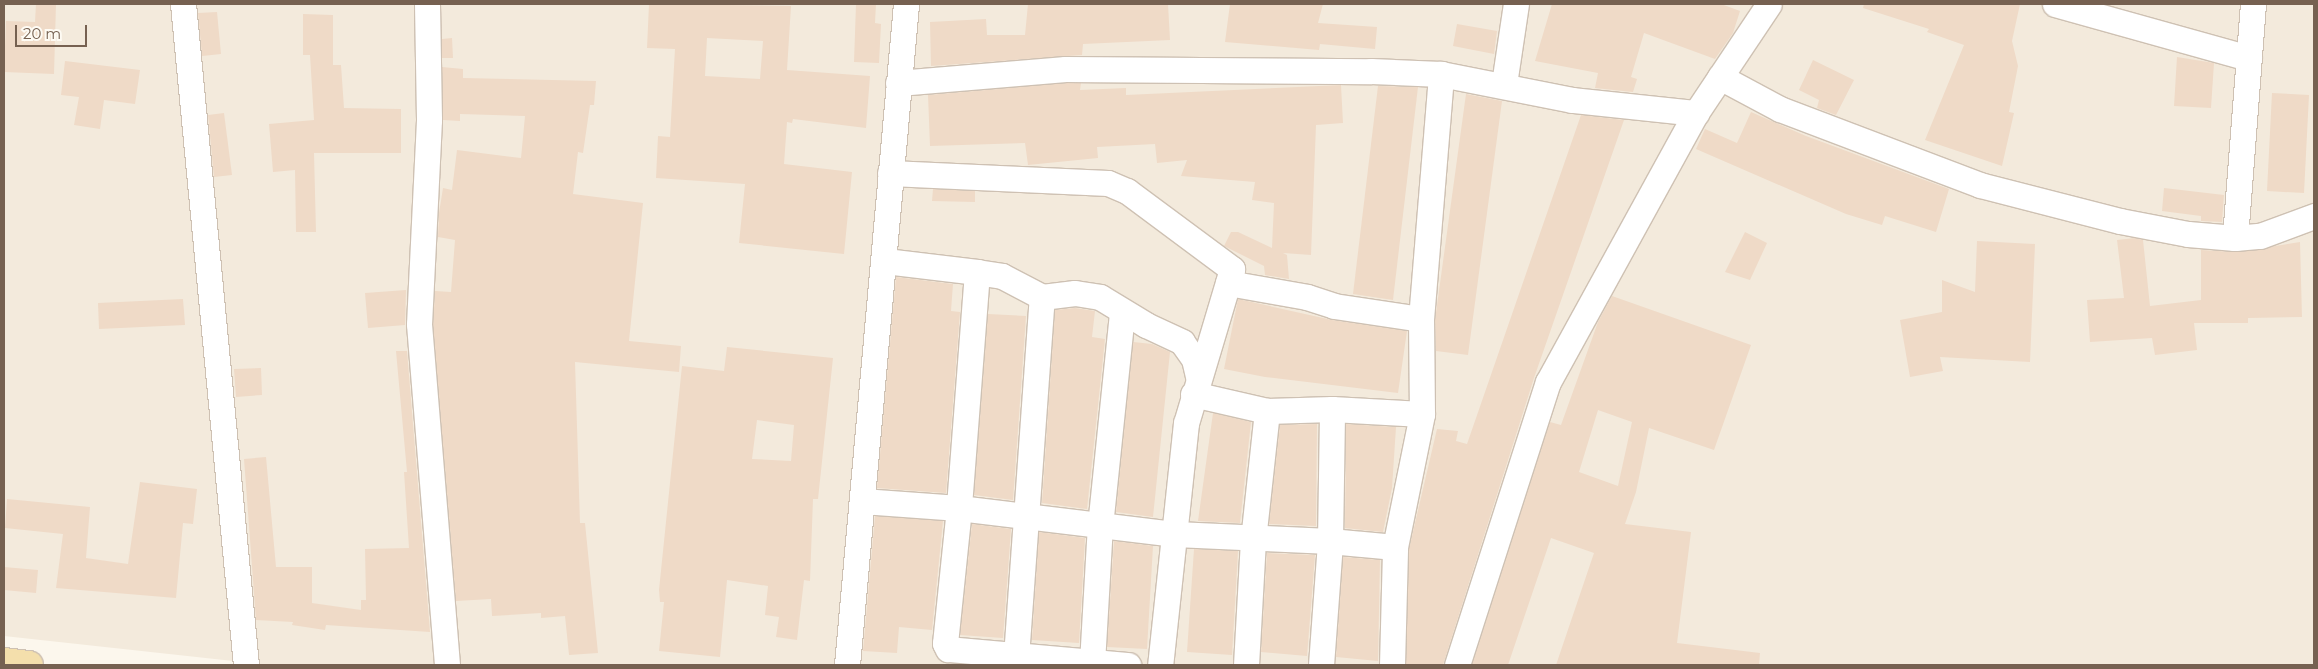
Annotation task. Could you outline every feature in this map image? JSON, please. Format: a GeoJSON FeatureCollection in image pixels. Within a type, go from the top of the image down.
{"type":"FeatureCollection","features":[{"type":"Feature","properties":{"kind":"main road"},"geometry":{"type":"LineString","coordinates":[[4,662],[29,665]]}},
{"type":"Feature","properties":{"kind":"street"},"geometry":{"type":"LineString","coordinates":[[183,4],[246,665]]}},
{"type":"Feature","properties":{"kind":"street"},"geometry":{"type":"LineString","coordinates":[[427,4],[429,120],[419,324],[447,665]]}},
{"type":"Feature","properties":{"kind":"street"},"geometry":{"type":"LineString","coordinates":[[847,665],[870,399],[885,261],[890,173],[906,4]]}},
{"type":"Feature","properties":{"kind":"street"},"geometry":{"type":"LineString","coordinates":[[1504,84],[1516,4]]}},
{"type":"Feature","properties":{"kind":"street"},"geometry":{"type":"LineString","coordinates":[[1457,665],[1548,382],[1696,114],[1769,4]]}},
{"type":"Feature","properties":{"kind":"street"},"geometry":{"type":"LineString","coordinates":[[2055,4],[2249,58]]}},
{"type":"Feature","properties":{"kind":"street"},"geometry":{"type":"LineString","coordinates":[[2235,238],[2253,4]]}},
{"type":"Feature","properties":{"kind":"street"},"geometry":{"type":"LineString","coordinates":[[898,83],[1065,69],[1440,74],[1504,84],[1572,100],[1696,114]]}},
{"type":"Feature","properties":{"kind":"street"},"geometry":{"type":"LineString","coordinates":[[1392,665],[1395,547],[1422,414],[1421,319],[1440,74]]}},
{"type":"Feature","properties":{"kind":"street"},"geometry":{"type":"LineString","coordinates":[[1720,77],[1780,109],[1980,185],[2120,221],[2188,234],[2235,238],[2260,236],[2314,216]]}},
{"type":"Feature","properties":{"kind":"street"},"geometry":{"type":"LineString","coordinates":[[890,173],[1108,183],[1127,191],[1229,266],[1232,274],[1195,386],[1186,423],[1160,665]]}},
{"type":"Feature","properties":{"kind":"street"},"geometry":{"type":"LineString","coordinates":[[885,261],[1002,276],[1042,297],[1075,293],[1095,296],[1110,302],[1122,312],[1182,342],[1194,359],[1195,386]]}},
{"type":"Feature","properties":{"kind":"street"},"geometry":{"type":"LineString","coordinates":[[977,272],[959,508],[945,643],[954,652],[1128,665]]}},
{"type":"Feature","properties":{"kind":"street"},"geometry":{"type":"LineString","coordinates":[[1228,283],[1307,297],[1334,306],[1421,319]]}},
{"type":"Feature","properties":{"kind":"street"},"geometry":{"type":"LineString","coordinates":[[1016,657],[1028,519],[1042,297]]}},
{"type":"Feature","properties":{"kind":"street"},"geometry":{"type":"LineString","coordinates":[[1092,663],[1100,526],[1122,312]]}},
{"type":"Feature","properties":{"kind":"street"},"geometry":{"type":"LineString","coordinates":[[1195,386],[1267,411],[1332,409],[1422,414]]}},
{"type":"Feature","properties":{"kind":"street"},"geometry":{"type":"LineString","coordinates":[[1321,665],[1330,541],[1332,409]]}},
{"type":"Feature","properties":{"kind":"street"},"geometry":{"type":"LineString","coordinates":[[1246,665],[1253,540],[1267,411]]}},
{"type":"Feature","properties":{"kind":"street"},"geometry":{"type":"LineString","coordinates":[[862,502],[959,508],[1028,519],[1175,534],[1253,540],[1330,541],[1395,547]]}},
{"type":"Feature","properties":{"kind":"shaded area"},"geometry":{"type":"Polygon","coordinates":[[[4,4],[2314,4],[2314,665],[270,665],[4,636],[4,4]]]}},
{"type":"Feature","properties":{"kind":"building"},"geometry":{"type":"Polygon","coordinates":[[[36,4],[56,4],[54,74],[4,72],[6,21],[35,22],[36,4]]]}},
{"type":"Feature","properties":{"kind":"building"},"geometry":{"type":"Polygon","coordinates":[[[649,4],[791,6],[787,70],[870,76],[866,128],[793,119],[792,123],[787,122],[784,164],[852,172],[844,254],[739,243],[745,184],[656,178],[658,136],[670,137],[675,49],[647,48],[649,4]],[[707,38],[705,76],[760,79],[763,41],[707,38]]]}},
{"type":"Feature","properties":{"kind":"building"},"geometry":{"type":"Polygon","coordinates":[[[856,4],[876,4],[875,23],[881,24],[879,63],[854,62],[856,4]]]}},
{"type":"Feature","properties":{"kind":"building"},"geometry":{"type":"Polygon","coordinates":[[[1028,4],[1168,4],[1170,40],[1083,44],[1082,55],[931,66],[930,22],[986,19],[987,35],[1025,35],[1028,4]]]}},
{"type":"Feature","properties":{"kind":"building"},"geometry":{"type":"Polygon","coordinates":[[[1230,4],[1323,4],[1318,23],[1377,27],[1375,49],[1320,44],[1319,50],[1225,42],[1230,4]]]}},
{"type":"Feature","properties":{"kind":"building"},"geometry":{"type":"Polygon","coordinates":[[[1552,4],[1721,4],[1740,11],[1733,33],[1715,59],[1644,33],[1631,77],[1637,79],[1633,92],[1595,88],[1598,73],[1535,61],[1552,4]]]}},
{"type":"Feature","properties":{"kind":"building"},"geometry":{"type":"Polygon","coordinates":[[[1864,4],[2020,4],[2012,41],[2018,66],[2009,112],[2014,113],[2002,166],[1925,140],[1964,45],[1927,32],[1929,29],[1863,8],[1864,4]]]}},
{"type":"Feature","properties":{"kind":"building"},"geometry":{"type":"Polygon","coordinates":[[[217,12],[221,54],[202,56],[198,13],[217,12]]]}},
{"type":"Feature","properties":{"kind":"building"},"geometry":{"type":"Polygon","coordinates":[[[303,14],[333,15],[333,65],[341,65],[344,108],[401,109],[401,153],[314,153],[316,232],[296,232],[295,170],[273,172],[269,124],[314,120],[310,55],[303,55],[303,14]]]}},
{"type":"Feature","properties":{"kind":"building"},"geometry":{"type":"Polygon","coordinates":[[[1457,24],[1497,31],[1494,54],[1453,46],[1457,24]]]}},
{"type":"Feature","properties":{"kind":"building"},"geometry":{"type":"Polygon","coordinates":[[[452,38],[453,58],[442,58],[442,39],[452,38]]]}},
{"type":"Feature","properties":{"kind":"building"},"geometry":{"type":"Polygon","coordinates":[[[2177,57],[2214,63],[2211,108],[2174,106],[2177,57]]]}},
{"type":"Feature","properties":{"kind":"building"},"geometry":{"type":"Polygon","coordinates":[[[1813,60],[1854,80],[1836,115],[1817,108],[1819,100],[1799,90],[1813,60]]]}},
{"type":"Feature","properties":{"kind":"building"},"geometry":{"type":"Polygon","coordinates":[[[65,61],[140,70],[135,104],[104,100],[100,129],[74,125],[79,97],[61,95],[65,61]]]}},
{"type":"Feature","properties":{"kind":"building"},"geometry":{"type":"Polygon","coordinates":[[[442,67],[463,69],[463,78],[596,81],[594,105],[590,105],[583,153],[578,152],[573,194],[643,203],[629,341],[681,346],[679,372],[575,362],[580,523],[585,523],[598,653],[569,655],[565,616],[541,618],[541,613],[492,616],[491,599],[456,601],[433,324],[435,291],[451,292],[455,240],[438,237],[439,213],[443,188],[452,190],[457,150],[521,158],[525,116],[460,114],[460,121],[443,120],[442,67]]]}},
{"type":"Feature","properties":{"kind":"building"},"geometry":{"type":"Polygon","coordinates":[[[1081,83],[1080,90],[1126,88],[1126,95],[1341,85],[1343,123],[1316,125],[1311,255],[1283,253],[1287,255],[1289,279],[1265,275],[1264,266],[1224,246],[1231,232],[1238,232],[1272,248],[1274,203],[1252,200],[1255,182],[1181,176],[1187,160],[1157,163],[1155,144],[1097,147],[1098,158],[1028,165],[1025,143],[930,146],[928,95],[1081,83]]]}},
{"type":"Feature","properties":{"kind":"building"},"geometry":{"type":"Polygon","coordinates":[[[1378,86],[1418,87],[1393,300],[1353,294],[1378,86]]]}},
{"type":"Feature","properties":{"kind":"building"},"geometry":{"type":"Polygon","coordinates":[[[2272,93],[2309,95],[2304,193],[2267,191],[2272,93]]]}},
{"type":"Feature","properties":{"kind":"building"},"geometry":{"type":"Polygon","coordinates":[[[1466,94],[1502,101],[1468,355],[1436,351],[1435,320],[1466,94]]]}},
{"type":"Feature","properties":{"kind":"building"},"geometry":{"type":"Polygon","coordinates":[[[1751,112],[1806,136],[1949,189],[1936,232],[1885,216],[1882,225],[1846,214],[1696,149],[1705,129],[1737,143],[1751,112]]]}},
{"type":"Feature","properties":{"kind":"building"},"geometry":{"type":"Polygon","coordinates":[[[224,113],[232,175],[214,177],[208,115],[224,113]]]}},
{"type":"Feature","properties":{"kind":"building"},"geometry":{"type":"Polygon","coordinates":[[[1581,115],[1624,120],[1534,378],[1443,665],[1406,665],[1409,549],[1437,429],[1458,431],[1456,441],[1467,444],[1581,115]]]}},
{"type":"Feature","properties":{"kind":"building"},"geometry":{"type":"Polygon","coordinates":[[[2164,188],[2224,195],[2222,222],[2201,221],[2201,216],[2162,211],[2164,188]]]}},
{"type":"Feature","properties":{"kind":"building"},"geometry":{"type":"Polygon","coordinates":[[[933,189],[975,191],[975,202],[932,201],[933,189]]]}},
{"type":"Feature","properties":{"kind":"building"},"geometry":{"type":"Polygon","coordinates":[[[1745,232],[1767,243],[1750,280],[1725,272],[1745,232]]]}},
{"type":"Feature","properties":{"kind":"building"},"geometry":{"type":"Polygon","coordinates":[[[2135,238],[2143,240],[2150,306],[2201,300],[2201,250],[2236,252],[2300,242],[2302,317],[2248,318],[2248,323],[2194,323],[2197,350],[2155,355],[2152,338],[2090,342],[2087,300],[2124,298],[2117,240],[2135,238]]]}},
{"type":"Feature","properties":{"kind":"building"},"geometry":{"type":"Polygon","coordinates":[[[1977,241],[2035,244],[2030,362],[1940,357],[1943,371],[1910,377],[1900,320],[1942,312],[1942,280],[1975,292],[1977,241]]]}},
{"type":"Feature","properties":{"kind":"building"},"geometry":{"type":"Polygon","coordinates":[[[896,277],[953,284],[951,311],[960,312],[946,493],[877,488],[896,277]]]}},
{"type":"Feature","properties":{"kind":"building"},"geometry":{"type":"Polygon","coordinates":[[[406,290],[405,325],[368,328],[365,293],[406,290]]]}},
{"type":"Feature","properties":{"kind":"building"},"geometry":{"type":"Polygon","coordinates":[[[1612,296],[1751,345],[1714,450],[1649,428],[1636,492],[1625,524],[1691,532],[1677,643],[1760,653],[1759,665],[1556,665],[1594,553],[1551,538],[1508,665],[1472,665],[1550,422],[1561,425],[1598,322],[1612,296]],[[1598,410],[1579,472],[1618,486],[1632,422],[1598,410]]]}},
{"type":"Feature","properties":{"kind":"building"},"geometry":{"type":"Polygon","coordinates":[[[183,299],[185,325],[99,329],[98,303],[183,299]]]}},
{"type":"Feature","properties":{"kind":"building"},"geometry":{"type":"Polygon","coordinates":[[[1238,299],[1332,320],[1407,331],[1398,393],[1265,377],[1224,369],[1238,299]]]}},
{"type":"Feature","properties":{"kind":"building"},"geometry":{"type":"Polygon","coordinates":[[[1075,308],[1095,311],[1092,337],[1105,339],[1087,509],[1042,503],[1055,310],[1075,308]]]}},
{"type":"Feature","properties":{"kind":"building"},"geometry":{"type":"Polygon","coordinates":[[[988,314],[1026,316],[1013,500],[974,495],[988,314]]]}},
{"type":"Feature","properties":{"kind":"building"},"geometry":{"type":"Polygon","coordinates":[[[1133,342],[1152,344],[1170,352],[1153,517],[1116,512],[1133,342]]]}},
{"type":"Feature","properties":{"kind":"building"},"geometry":{"type":"Polygon","coordinates":[[[727,347],[833,358],[818,499],[813,499],[810,581],[804,580],[797,640],[776,637],[779,617],[765,615],[768,586],[727,580],[720,657],[659,651],[664,602],[660,602],[659,590],[682,366],[724,371],[727,347]],[[757,420],[752,459],[791,461],[794,425],[757,420]]]}},
{"type":"Feature","properties":{"kind":"building"},"geometry":{"type":"Polygon","coordinates":[[[396,351],[407,351],[430,632],[326,625],[325,630],[292,625],[293,622],[256,620],[244,459],[266,457],[276,567],[312,567],[312,603],[361,610],[361,600],[366,600],[365,549],[409,548],[404,472],[407,472],[396,351]]]}},
{"type":"Feature","properties":{"kind":"building"},"geometry":{"type":"Polygon","coordinates":[[[261,368],[262,395],[236,397],[234,369],[261,368]]]}},
{"type":"Feature","properties":{"kind":"building"},"geometry":{"type":"Polygon","coordinates":[[[1213,413],[1251,422],[1240,523],[1198,521],[1213,413]]]}},
{"type":"Feature","properties":{"kind":"building"},"geometry":{"type":"Polygon","coordinates":[[[1317,424],[1316,526],[1269,524],[1280,425],[1317,424]]]}},
{"type":"Feature","properties":{"kind":"building"},"geometry":{"type":"Polygon","coordinates":[[[1346,424],[1396,427],[1392,488],[1383,532],[1345,528],[1346,424]]]}},
{"type":"Feature","properties":{"kind":"building"},"geometry":{"type":"Polygon","coordinates":[[[140,482],[197,489],[193,524],[183,523],[176,598],[56,588],[63,534],[5,528],[7,499],[90,507],[86,558],[128,564],[140,482]]]}},
{"type":"Feature","properties":{"kind":"building"},"geometry":{"type":"Polygon","coordinates":[[[875,516],[943,521],[932,630],[899,627],[897,653],[863,651],[875,516]]]}},
{"type":"Feature","properties":{"kind":"building"},"geometry":{"type":"Polygon","coordinates":[[[972,524],[1011,529],[1003,638],[960,635],[972,524]]]}},
{"type":"Feature","properties":{"kind":"building"},"geometry":{"type":"Polygon","coordinates":[[[1039,532],[1085,538],[1079,643],[1032,640],[1039,532]]]}},
{"type":"Feature","properties":{"kind":"building"},"geometry":{"type":"Polygon","coordinates":[[[1114,541],[1153,546],[1147,649],[1107,647],[1114,541]]]}},
{"type":"Feature","properties":{"kind":"building"},"geometry":{"type":"Polygon","coordinates":[[[1194,549],[1238,551],[1232,655],[1187,652],[1194,549]]]}},
{"type":"Feature","properties":{"kind":"building"},"geometry":{"type":"Polygon","coordinates":[[[1267,553],[1315,555],[1307,656],[1261,652],[1267,553]]]}},
{"type":"Feature","properties":{"kind":"building"},"geometry":{"type":"Polygon","coordinates":[[[1343,557],[1380,560],[1378,661],[1336,657],[1343,557]]]}},
{"type":"Feature","properties":{"kind":"building"},"geometry":{"type":"Polygon","coordinates":[[[4,567],[38,570],[36,593],[4,590],[4,567]]]}}]}
